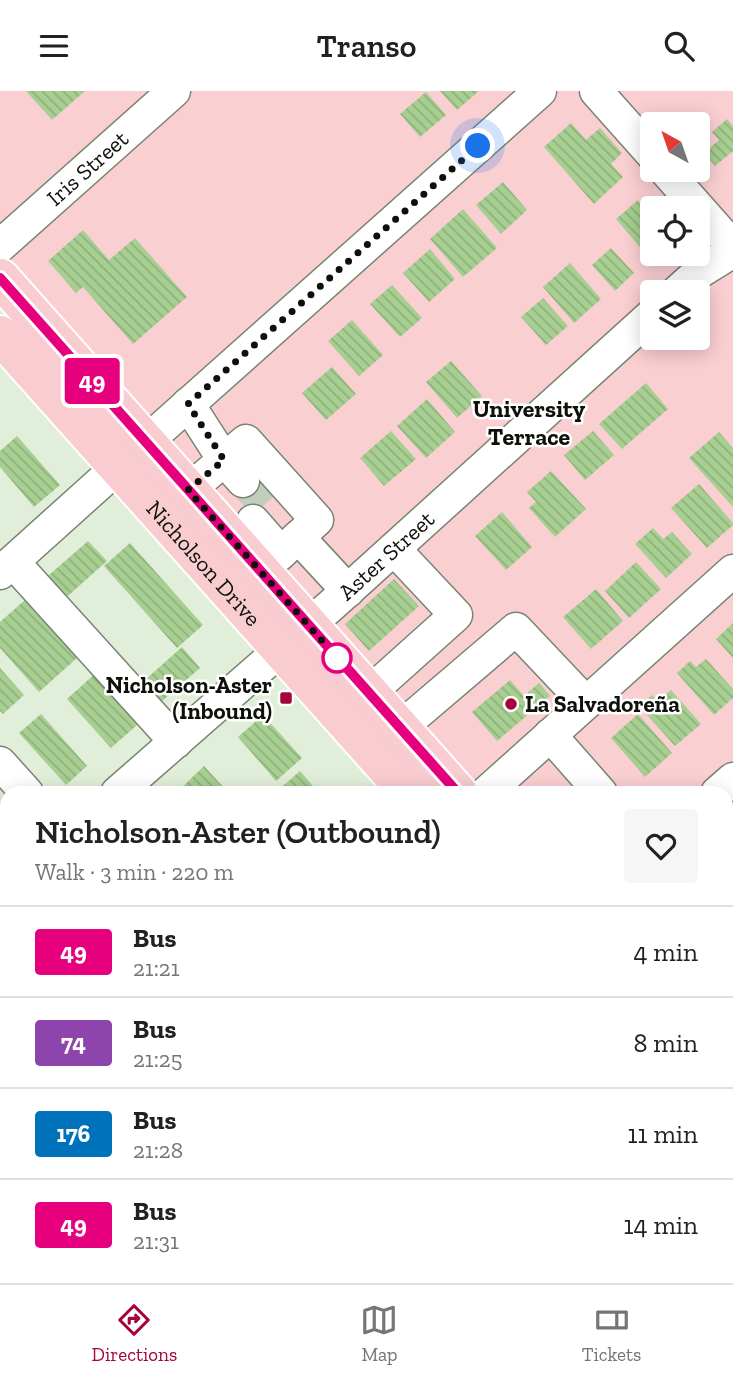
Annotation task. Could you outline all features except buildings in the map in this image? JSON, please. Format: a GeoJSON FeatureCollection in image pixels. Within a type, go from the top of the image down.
{"type":"FeatureCollection","features":[{"type":"Feature","properties":{"kind":"main road","name":"Nicholson Drive"},"geometry":{"type":"LineString","coordinates":[[0,278],[132,454],[295,638],[404,786]]}},
{"type":"Feature","properties":{"kind":"main road","name":"Nicholson Drive"},"geometry":{"type":"LineString","coordinates":[[0,335],[132,454],[218,479],[284,550],[295,638],[369,693],[452,786]]}},
{"type":"Feature","properties":{"kind":"street","name":"Iris Street"},"geometry":{"type":"LineString","coordinates":[[0,246],[174,91]]}},
{"type":"Feature","properties":{"kind":"street"},"geometry":{"type":"LineString","coordinates":[[176,742],[6,567],[540,91]]}},
{"type":"Feature","properties":{"kind":"street"},"geometry":{"type":"LineString","coordinates":[[596,91],[640,140]]}},
{"type":"Feature","properties":{"kind":"street"},"geometry":{"type":"LineString","coordinates":[[675,182],[733,249],[690,280]]}},
{"type":"Feature","properties":{"kind":"street","name":"Aster Street"},"geometry":{"type":"LineString","coordinates":[[125,786],[348,591],[640,326]]}},
{"type":"Feature","properties":{"kind":"street"},"geometry":{"type":"LineString","coordinates":[[188,404],[218,479]]}},
{"type":"Feature","properties":{"kind":"street"},"geometry":{"type":"LineString","coordinates":[[218,479],[246,441],[317,520],[284,550]]}},
{"type":"Feature","properties":{"kind":"street"},"geometry":{"type":"LineString","coordinates":[[260,515],[284,550],[348,591]]}},
{"type":"Feature","properties":{"kind":"street"},"geometry":{"type":"LineString","coordinates":[[369,693],[456,615],[394,549]]}},
{"type":"Feature","properties":{"kind":"street"},"geometry":{"type":"LineString","coordinates":[[493,786],[733,572]]}},
{"type":"Feature","properties":{"kind":"street"},"geometry":{"type":"LineString","coordinates":[[400,728],[516,629],[586,703]]}},
{"type":"Feature","properties":{"kind":"street"},"geometry":{"type":"LineString","coordinates":[[550,735],[595,786]]}},
{"type":"Feature","properties":{"kind":"street"},"geometry":{"type":"LineString","coordinates":[[2,768],[20,786]]}},
{"type":"Feature","properties":{"kind":"shaded area"},"geometry":{"type":"Polygon","coordinates":[[[0,91],[733,91],[733,786],[452,786],[0,279],[0,91]]]}},
{"type":"Feature","properties":{"kind":"tunnel"},"geometry":{"type":"LineString","coordinates":[[243,481],[268,509]]}},
{"type":"Feature","properties":{"kind":"bus line","name":"49"},"geometry":{"type":"LineString","coordinates":[[0,278],[452,786]]}},
{"type":"Feature","properties":{"kind":"place","name":"Nicholson-Aster (Inbound)"},"geometry":{"type":"Point","coordinates":[286,698]}},
{"type":"Feature","properties":{"kind":"place","name":"La Salvadoreña"},"geometry":{"type":"Point","coordinates":[511,704]}},
{"type":"Feature","properties":{"kind":"district","name":"University Terrace"},"geometry":{"type":"Point","coordinates":[529,422]}},
{"type":"Feature","properties":{"kind":"route"},"geometry":{"type":"LineString","coordinates":[[337,658],[342,663],[188,490],[224,460],[188,404],[478,146]]}}]}
